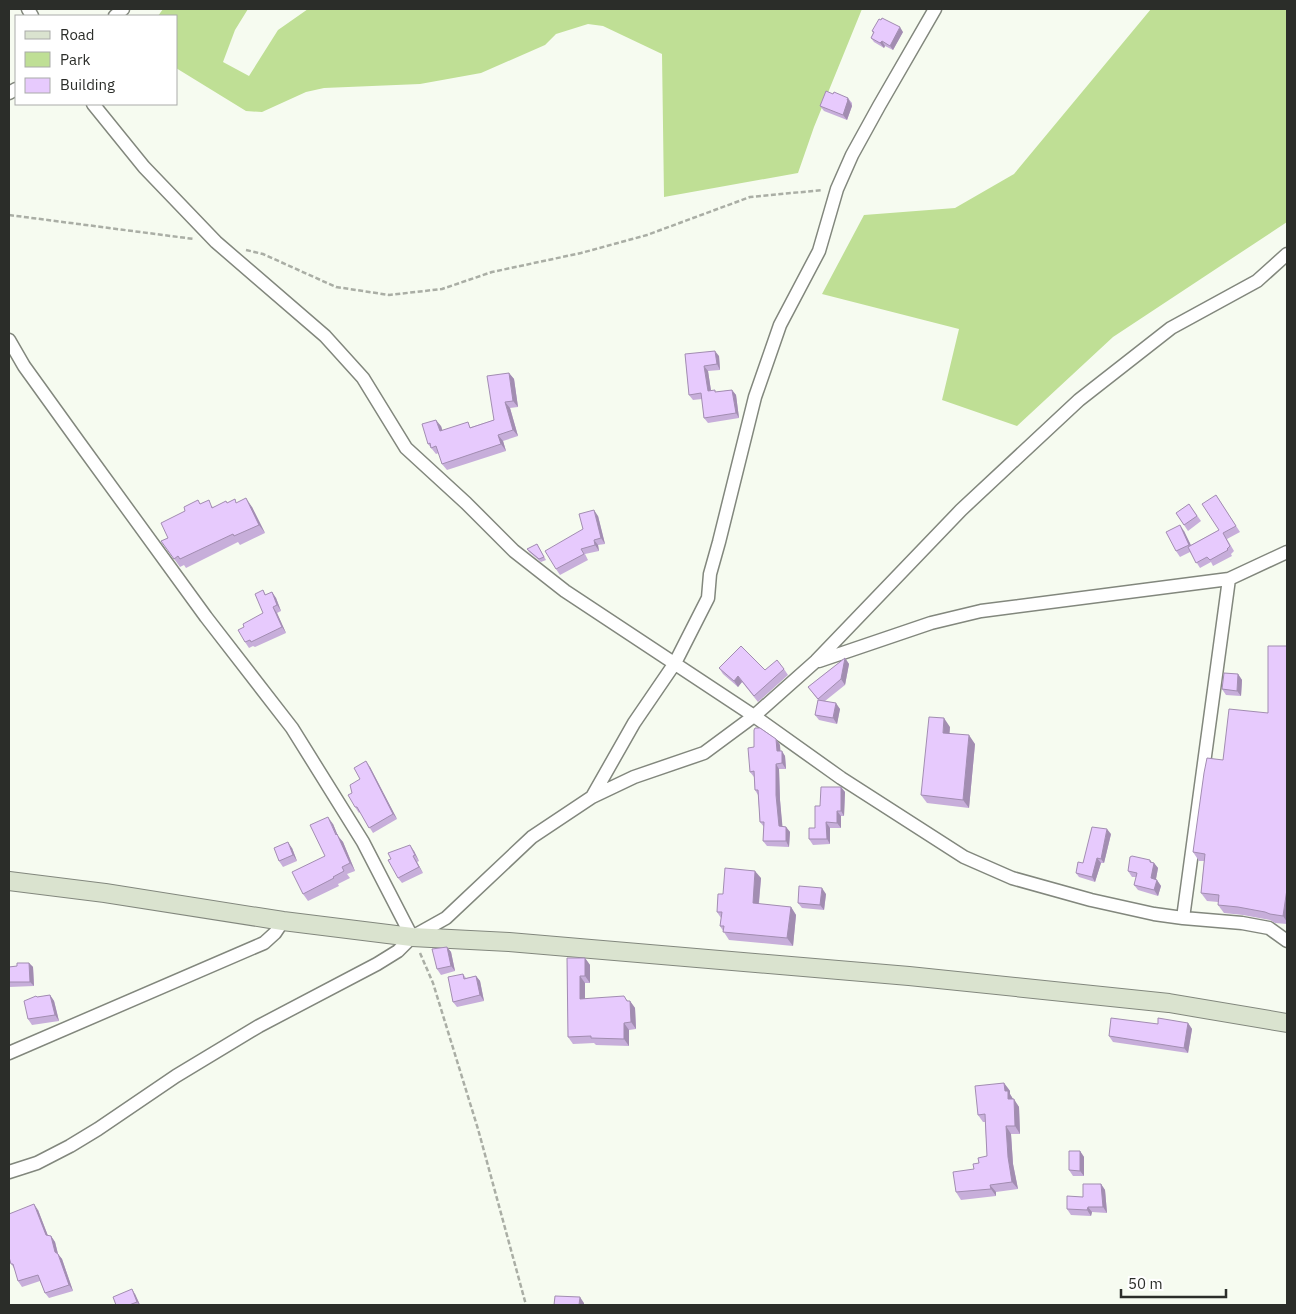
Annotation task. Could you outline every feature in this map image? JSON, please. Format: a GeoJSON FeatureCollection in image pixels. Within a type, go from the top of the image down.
{"type":"FeatureCollection","features":[{"type":"Feature","properties":{"kind":"street"},"geometry":{"type":"LineString","coordinates":[[592,797],[634,722],[675,663],[708,598],[710,574],[755,398],[780,326],[819,251],[837,189],[852,154],[935,9]]}},
{"type":"Feature","properties":{"kind":"street"},"geometry":{"type":"LineString","coordinates":[[94,105],[144,167],[216,242],[325,336],[364,378],[406,448],[466,503],[514,551],[566,591],[754,716],[841,778],[964,857],[1012,878],[1052,890],[1183,918],[1242,923],[1269,928],[1287,941]]}},
{"type":"Feature","properties":{"kind":"street"},"geometry":{"type":"LineString","coordinates":[[9,1172],[37,1163],[70,1146],[176,1076],[250,1031],[398,951],[412,936],[446,918],[532,837],[592,797],[634,777],[704,753],[754,716],[816,662],[961,510],[1079,400],[1171,328],[1257,281],[1287,254]]}},
{"type":"Feature","properties":{"kind":"street"},"geometry":{"type":"LineString","coordinates":[[9,340],[24,366],[83,450],[206,617],[292,728],[363,842],[412,936]]}},
{"type":"Feature","properties":{"kind":"street"},"geometry":{"type":"LineString","coordinates":[[816,662],[931,623],[981,611],[1229,579],[1287,552]]}},
{"type":"Feature","properties":{"kind":"street"},"geometry":{"type":"LineString","coordinates":[[1183,918],[1229,579]]}},
{"type":"Feature","properties":{"kind":"street"},"geometry":{"type":"LineString","coordinates":[[9,882],[105,893],[283,921],[412,936],[518,943],[910,976],[1169,1003],[1287,1023]]}},
{"type":"Feature","properties":{"kind":"street"},"geometry":{"type":"LineString","coordinates":[[9,1053],[264,943],[275,933],[283,921]]}},
{"type":"Feature","properties":{"kind":"path"},"geometry":{"type":"LineString","coordinates":[[244,249],[263,254],[336,287],[389,295],[442,289],[492,272],[591,251],[647,235],[750,198],[837,189]]}},
{"type":"Feature","properties":{"kind":"path"},"geometry":{"type":"LineString","coordinates":[[9,215],[216,242]]}},
{"type":"Feature","properties":{"kind":"path"},"geometry":{"type":"LineString","coordinates":[[412,936],[433,983],[478,1129],[526,1305]]}},
{"type":"Feature","properties":{"kind":"green space"},"geometry":{"type":"Polygon","coordinates":[[[163,9],[248,9],[235,30],[223,62],[249,76],[278,30],[308,9],[862,9],[814,127],[798,173],[664,197],[662,54],[603,26],[588,24],[556,34],[545,45],[481,73],[420,84],[324,88],[306,92],[262,112],[246,111],[178,69],[178,15],[159,15],[163,9]]]}},
{"type":"Feature","properties":{"kind":"green space"},"geometry":{"type":"Polygon","coordinates":[[[1151,9],[1287,9],[1287,222],[1113,337],[1017,426],[942,400],[959,329],[822,294],[864,215],[955,208],[1014,174],[1151,9]]]}},
{"type":"Feature","properties":{"kind":"building"},"geometry":{"type":"Polygon","coordinates":[[[882,18],[900,27],[890,46],[882,41],[880,43],[871,38],[874,32],[872,31],[879,19],[881,20],[882,18]]]}},
{"type":"Feature","properties":{"kind":"building"},"geometry":{"type":"Polygon","coordinates":[[[826,91],[848,98],[843,115],[820,106],[826,91]]]}},
{"type":"Feature","properties":{"kind":"building"},"geometry":{"type":"Polygon","coordinates":[[[715,351],[717,364],[704,366],[708,391],[732,390],[736,413],[704,418],[701,393],[689,395],[685,354],[715,351]]]}},
{"type":"Feature","properties":{"kind":"building"},"geometry":{"type":"Polygon","coordinates":[[[509,373],[513,401],[505,402],[513,430],[498,435],[501,444],[442,464],[436,446],[431,448],[430,443],[428,444],[422,424],[436,420],[440,431],[468,422],[470,428],[494,420],[487,376],[509,373]]]}},
{"type":"Feature","properties":{"kind":"building"},"geometry":{"type":"Polygon","coordinates":[[[1216,495],[1236,526],[1223,533],[1230,546],[1228,550],[1210,560],[1207,557],[1196,563],[1188,547],[1219,530],[1202,504],[1216,495]]]}},
{"type":"Feature","properties":{"kind":"building"},"geometry":{"type":"Polygon","coordinates":[[[246,498],[259,525],[234,536],[233,534],[180,559],[178,556],[174,559],[161,541],[168,538],[161,523],[185,511],[184,507],[198,500],[200,504],[209,500],[212,508],[226,501],[227,503],[235,499],[236,503],[246,498]]]}},
{"type":"Feature","properties":{"kind":"building"},"geometry":{"type":"Polygon","coordinates":[[[1189,504],[1197,516],[1184,525],[1176,513],[1189,504]]]}},
{"type":"Feature","properties":{"kind":"building"},"geometry":{"type":"Polygon","coordinates":[[[594,510],[601,538],[594,540],[595,545],[581,549],[584,554],[556,569],[545,551],[583,529],[579,514],[594,510]]]}},
{"type":"Feature","properties":{"kind":"building"},"geometry":{"type":"Polygon","coordinates":[[[1180,525],[1189,545],[1176,551],[1166,532],[1180,525]]]}},
{"type":"Feature","properties":{"kind":"building"},"geometry":{"type":"Polygon","coordinates":[[[537,544],[544,557],[539,559],[527,549],[537,544]]]}},
{"type":"Feature","properties":{"kind":"building"},"geometry":{"type":"Polygon","coordinates":[[[263,590],[265,595],[272,592],[277,605],[273,607],[282,627],[251,642],[250,640],[245,642],[238,630],[244,627],[243,624],[263,613],[255,594],[263,590]]]}},
{"type":"Feature","properties":{"kind":"building"},"geometry":{"type":"Polygon","coordinates":[[[741,646],[765,670],[777,660],[784,669],[754,696],[738,676],[734,681],[719,668],[741,646]]]}},
{"type":"Feature","properties":{"kind":"building"},"geometry":{"type":"Polygon","coordinates":[[[1268,646],[1287,646],[1287,889],[1283,916],[1218,905],[1219,895],[1201,893],[1205,854],[1193,852],[1207,758],[1223,760],[1229,709],[1268,713],[1268,646]]]}},
{"type":"Feature","properties":{"kind":"building"},"geometry":{"type":"Polygon","coordinates":[[[845,658],[841,679],[818,699],[808,687],[845,658]]]}},
{"type":"Feature","properties":{"kind":"building"},"geometry":{"type":"Polygon","coordinates":[[[1224,673],[1238,674],[1237,691],[1222,689],[1224,673]]]}},
{"type":"Feature","properties":{"kind":"building"},"geometry":{"type":"Polygon","coordinates":[[[818,700],[836,703],[833,718],[815,715],[818,700]]]}},
{"type":"Feature","properties":{"kind":"building"},"geometry":{"type":"Polygon","coordinates":[[[929,717],[944,718],[943,733],[969,735],[963,800],[921,795],[929,717]]]}},
{"type":"Feature","properties":{"kind":"building"},"geometry":{"type":"Polygon","coordinates":[[[755,728],[760,728],[776,739],[777,751],[782,751],[782,763],[776,764],[776,795],[779,826],[786,827],[786,841],[763,841],[764,822],[760,822],[758,790],[755,790],[754,771],[750,772],[748,748],[754,747],[755,728]]]}},
{"type":"Feature","properties":{"kind":"building"},"geometry":{"type":"Polygon","coordinates":[[[366,761],[393,814],[369,828],[348,795],[352,793],[350,785],[360,779],[354,768],[366,761]]]}},
{"type":"Feature","properties":{"kind":"building"},"geometry":{"type":"Polygon","coordinates":[[[821,787],[841,787],[841,811],[837,811],[837,823],[826,822],[827,839],[809,839],[809,828],[815,828],[815,806],[820,806],[821,787]]]}},
{"type":"Feature","properties":{"kind":"building"},"geometry":{"type":"Polygon","coordinates":[[[328,817],[350,863],[342,867],[344,871],[334,878],[303,894],[292,872],[325,856],[310,825],[328,817]]]}},
{"type":"Feature","properties":{"kind":"building"},"geometry":{"type":"Polygon","coordinates":[[[1092,827],[1107,829],[1101,859],[1097,858],[1092,877],[1076,873],[1078,862],[1083,863],[1092,827]]]}},
{"type":"Feature","properties":{"kind":"building"},"geometry":{"type":"Polygon","coordinates":[[[288,842],[293,855],[279,861],[274,848],[288,842]]]}},
{"type":"Feature","properties":{"kind":"building"},"geometry":{"type":"Polygon","coordinates":[[[410,845],[419,867],[398,878],[388,860],[391,859],[388,853],[410,845]]]}},
{"type":"Feature","properties":{"kind":"building"},"geometry":{"type":"Polygon","coordinates":[[[1130,857],[1150,860],[1150,862],[1154,863],[1151,878],[1157,880],[1154,890],[1134,885],[1137,873],[1128,871],[1130,857]]]}},
{"type":"Feature","properties":{"kind":"building"},"geometry":{"type":"Polygon","coordinates":[[[725,868],[755,871],[753,903],[791,907],[787,938],[723,932],[724,926],[720,926],[722,912],[717,912],[718,894],[723,894],[725,868]]]}},
{"type":"Feature","properties":{"kind":"building"},"geometry":{"type":"Polygon","coordinates":[[[799,886],[822,888],[820,905],[798,903],[799,886]]]}},
{"type":"Feature","properties":{"kind":"building"},"geometry":{"type":"Polygon","coordinates":[[[447,947],[451,966],[437,969],[432,949],[447,947]]]}},
{"type":"Feature","properties":{"kind":"building"},"geometry":{"type":"Polygon","coordinates":[[[567,958],[585,958],[585,976],[580,976],[580,999],[624,996],[627,1001],[630,1001],[631,1022],[624,1023],[624,1039],[591,1038],[591,1036],[568,1037],[567,958]]]}},
{"type":"Feature","properties":{"kind":"building"},"geometry":{"type":"Polygon","coordinates":[[[17,963],[29,963],[30,982],[9,982],[9,967],[17,966],[17,963]]]}},
{"type":"Feature","properties":{"kind":"building"},"geometry":{"type":"Polygon","coordinates":[[[463,974],[464,979],[476,976],[480,995],[453,1002],[448,977],[463,974]]]}},
{"type":"Feature","properties":{"kind":"building"},"geometry":{"type":"Polygon","coordinates":[[[50,995],[55,1015],[28,1019],[24,1001],[36,996],[50,995]]]}},
{"type":"Feature","properties":{"kind":"building"},"geometry":{"type":"Polygon","coordinates":[[[1111,1018],[1158,1024],[1158,1018],[1188,1023],[1184,1048],[1109,1036],[1111,1018]]]}},
{"type":"Feature","properties":{"kind":"building"},"geometry":{"type":"Polygon","coordinates":[[[1004,1083],[1005,1091],[1008,1091],[1008,1099],[1014,1099],[1015,1126],[1006,1126],[1012,1182],[990,1185],[991,1189],[956,1192],[953,1172],[974,1169],[973,1164],[979,1163],[978,1158],[987,1156],[985,1114],[978,1115],[975,1086],[1004,1083]]]}},
{"type":"Feature","properties":{"kind":"building"},"geometry":{"type":"Polygon","coordinates":[[[1069,1151],[1080,1151],[1080,1171],[1069,1170],[1069,1151]]]}},
{"type":"Feature","properties":{"kind":"building"},"geometry":{"type":"Polygon","coordinates":[[[1083,1184],[1101,1184],[1103,1207],[1088,1207],[1087,1210],[1067,1209],[1067,1196],[1083,1197],[1083,1184]]]}},
{"type":"Feature","properties":{"kind":"building"},"geometry":{"type":"Polygon","coordinates":[[[34,1204],[46,1235],[51,1236],[55,1252],[58,1254],[69,1285],[45,1293],[38,1275],[18,1281],[9,1257],[9,1214],[34,1204]]]}},
{"type":"Feature","properties":{"kind":"building"},"geometry":{"type":"Polygon","coordinates":[[[132,1289],[137,1302],[129,1305],[116,1305],[113,1297],[132,1289]]]}},
{"type":"Feature","properties":{"kind":"building"},"geometry":{"type":"Polygon","coordinates":[[[555,1296],[580,1297],[579,1305],[554,1305],[555,1296]]]}}]}
